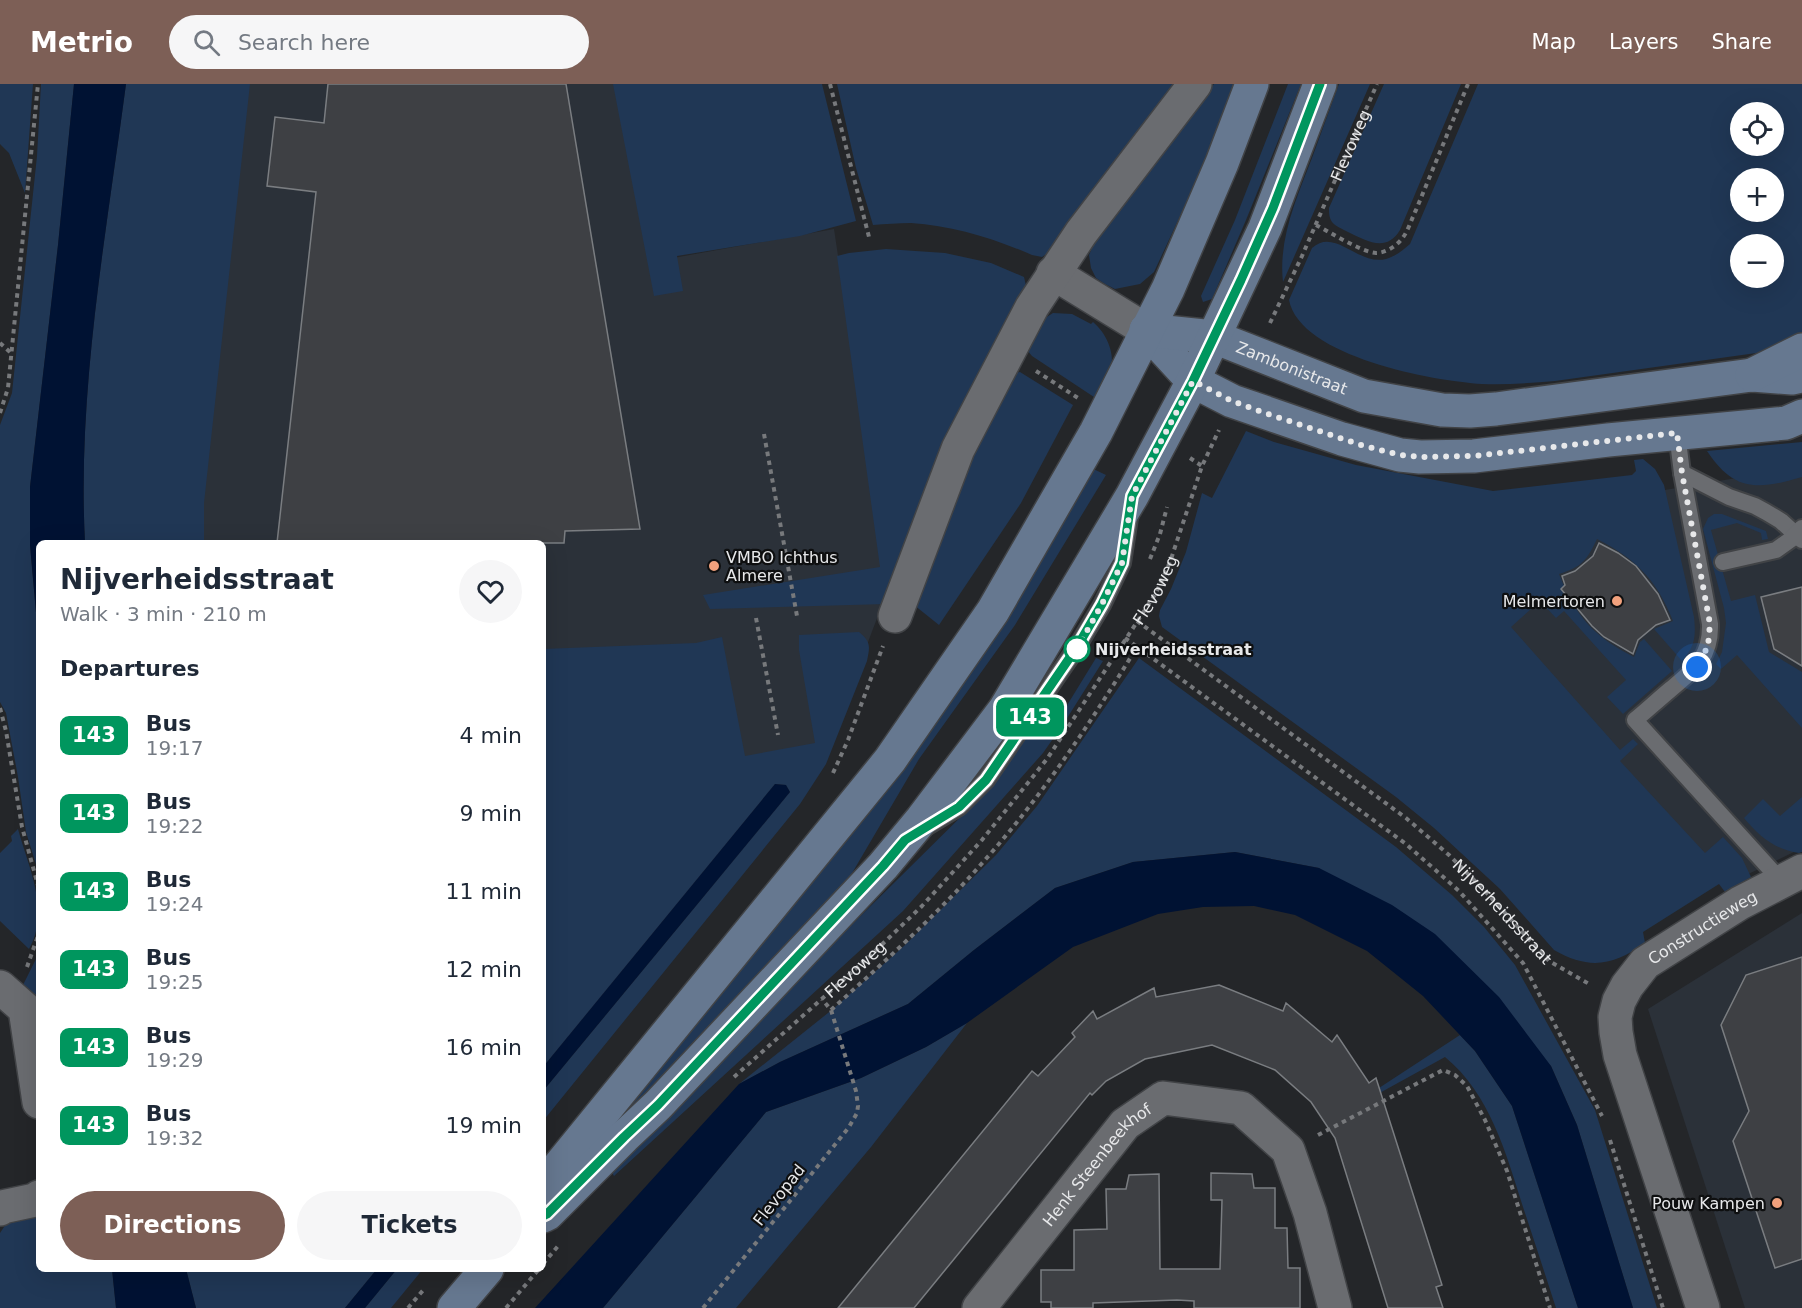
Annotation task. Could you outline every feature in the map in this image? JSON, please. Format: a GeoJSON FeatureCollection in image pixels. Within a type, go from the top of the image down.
{"type":"FeatureCollection","features":[{"type":"Feature","properties":{"kind":"main road"},"geometry":{"type":"LineString","coordinates":[[546,1214],[890,760],[993,611],[1096,432],[1168,289],[1222,163],[1252,84]]}},
{"type":"Feature","properties":{"kind":"main road"},"geometry":{"type":"LineString","coordinates":[[546,1183],[613,1125],[658,1105],[876,874],[961,769],[1005,709],[1132,496],[1193,381],[1264,228],[1320,84]]}},
{"type":"Feature","properties":{"kind":"main road"},"geometry":{"type":"LineString","coordinates":[[1146,330],[1193,381],[1232,401],[1361,445],[1400,455],[1474,456],[1797,422]]}},
{"type":"Feature","properties":{"kind":"main road","name":"Zambonistraat"},"geometry":{"type":"LineString","coordinates":[[1146,330],[1214,337],[1364,396],[1442,410],[1496,409],[1752,375],[1792,378],[1802,376]]}},
{"type":"Feature","properties":{"kind":"main road","name":"Zambonistraat"},"geometry":{"type":"LineString","coordinates":[[1752,375],[1802,350]]}},
{"type":"Feature","properties":{"kind":"main road"},"geometry":{"type":"LineString","coordinates":[[454,1308],[484,1272]]}},
{"type":"Feature","properties":{"kind":"street"},"geometry":{"type":"LineString","coordinates":[[894,616],[958,449],[1032,307],[1081,233],[1195,84]]}},
{"type":"Feature","properties":{"kind":"street"},"geometry":{"type":"LineString","coordinates":[[1053,273],[1146,330]]}},
{"type":"Feature","properties":{"kind":"street","name":"Constructieweg"},"geometry":{"type":"LineString","coordinates":[[1619,1001],[1627,986],[1645,963],[1740,903],[1791,876]]}},
{"type":"Feature","properties":{"kind":"street"},"geometry":{"type":"LineString","coordinates":[[0,987],[25,1009],[36,1082]]}},
{"type":"Feature","properties":{"kind":"street"},"geometry":{"type":"LineString","coordinates":[[1619,1001],[1615,1017],[1620,1055],[1703,1308]]}},
{"type":"Feature","properties":{"kind":"street","name":"Henk Steenbeekhof"},"geometry":{"type":"LineString","coordinates":[[979,1308],[1125,1124],[1163,1098],[1241,1108],[1288,1150],[1310,1213],[1335,1308]]}},
{"type":"Feature","properties":{"kind":"street"},"geometry":{"type":"LineString","coordinates":[[0,1209],[2,1206],[36,1199]]}},
{"type":"Feature","properties":{"kind":"lane"},"geometry":{"type":"LineString","coordinates":[[1677,433],[1682,473],[1710,624],[1708,646],[1697,667],[1635,720],[1791,876]]}},
{"type":"Feature","properties":{"kind":"lane"},"geometry":{"type":"LineString","coordinates":[[1682,473],[1729,497],[1755,506],[1800,534],[1776,550],[1723,562]]}},
{"type":"Feature","properties":{"kind":"path"},"geometry":{"type":"LineString","coordinates":[[0,412],[8,388],[12,354],[38,84]]}},
{"type":"Feature","properties":{"kind":"path"},"geometry":{"type":"LineString","coordinates":[[830,84],[868,237]]}},
{"type":"Feature","properties":{"kind":"path","name":"Flevoweg"},"geometry":{"type":"LineString","coordinates":[[1256,353],[1316,225],[1377,84]]}},
{"type":"Feature","properties":{"kind":"path"},"geometry":{"type":"LineString","coordinates":[[1316,225],[1361,248],[1376,253],[1399,243],[1416,210],[1468,84]]}},
{"type":"Feature","properties":{"kind":"path"},"geometry":{"type":"LineString","coordinates":[[0,343],[12,354]]}},
{"type":"Feature","properties":{"kind":"path"},"geometry":{"type":"LineString","coordinates":[[1008,352],[1083,401]]}},
{"type":"Feature","properties":{"kind":"path","name":"Flevoweg"},"geometry":{"type":"LineString","coordinates":[[726,1083],[822,999],[922,906],[982,840],[1047,759],[1156,593],[1170,562],[1202,466],[1232,401]]}},
{"type":"Feature","properties":{"kind":"path"},"geometry":{"type":"LineString","coordinates":[[764,434],[797,616]]}},
{"type":"Feature","properties":{"kind":"path"},"geometry":{"type":"LineString","coordinates":[[1184,454],[1202,466]]}},
{"type":"Feature","properties":{"kind":"path"},"geometry":{"type":"LineString","coordinates":[[828,783],[849,741],[894,616]]}},
{"type":"Feature","properties":{"kind":"path"},"geometry":{"type":"LineString","coordinates":[[756,618],[778,735]]}},
{"type":"Feature","properties":{"kind":"path","name":"Nijverheidsstraat"},"geometry":{"type":"LineString","coordinates":[[1137,621],[1406,818],[1470,876],[1550,961],[1619,1001]]}},
{"type":"Feature","properties":{"kind":"path"},"geometry":{"type":"LineString","coordinates":[[1125,638],[1406,844],[1459,891],[1522,963],[1602,1114],[1605,1126]]}},
{"type":"Feature","properties":{"kind":"path"},"geometry":{"type":"LineString","coordinates":[[822,999],[831,1010],[916,933],[985,861],[1051,778],[1091,721],[1137,646]]}},
{"type":"Feature","properties":{"kind":"path"},"geometry":{"type":"LineString","coordinates":[[0,708],[22,827],[36,875]]}},
{"type":"Feature","properties":{"kind":"path","name":"Flevopad"},"geometry":{"type":"LineString","coordinates":[[703,1308],[854,1120],[858,1106],[856,1092],[831,1010]]}},
{"type":"Feature","properties":{"kind":"path"},"geometry":{"type":"LineString","coordinates":[[1288,1150],[1443,1070],[1455,1075],[1467,1086],[1507,1170],[1550,1308]]}},
{"type":"Feature","properties":{"kind":"path"},"geometry":{"type":"LineString","coordinates":[[1609,1137],[1663,1308]]}},
{"type":"Feature","properties":{"kind":"path"},"geometry":{"type":"LineString","coordinates":[[506,1308],[536,1272]]}},
{"type":"Feature","properties":{"kind":"shaded area"},"geometry":{"type":"Polygon","coordinates":[[[0,84],[33,84],[25,193],[9,153],[0,144],[0,84]]]}},
{"type":"Feature","properties":{"kind":"shaded area"},"geometry":{"type":"Polygon","coordinates":[[[41,84],[74,84],[30,487],[30,545],[36,612],[36,864],[26,832],[6,713],[0,702],[0,425],[12,393],[37,156],[41,84]]]}},
{"type":"Feature","properties":{"kind":"shaded area"},"geometry":{"type":"Polygon","coordinates":[[[74,84],[126,84],[102,256],[89,371],[85,428],[85,540],[36,540],[36,612],[30,545],[30,487],[74,84]]]}},
{"type":"Feature","properties":{"kind":"shaded area"},"geometry":{"type":"Polygon","coordinates":[[[126,84],[250,84],[204,503],[204,540],[85,540],[85,428],[102,256],[126,84]]]}},
{"type":"Feature","properties":{"kind":"shaded area","name":"VMBO Ichthus Almere"},"geometry":{"type":"Polygon","coordinates":[[[162,84],[622,84],[651,262],[834,229],[888,589],[824,759],[546,1076],[546,540],[121,540],[162,84]]]}},
{"type":"Feature","properties":{"kind":"shaded area"},"geometry":{"type":"Polygon","coordinates":[[[613,84],[822,84],[856,221],[800,236],[677,256],[683,291],[654,296],[613,84]]]}},
{"type":"Feature","properties":{"kind":"shaded area"},"geometry":{"type":"Polygon","coordinates":[[[837,84],[1182,84],[1058,246],[1042,257],[988,238],[942,227],[911,223],[873,225],[856,168],[837,84]]]}},
{"type":"Feature","properties":{"kind":"shaded area"},"geometry":{"type":"Polygon","coordinates":[[[1214,84],[1235,84],[1194,186],[1154,272],[1140,284],[1115,289],[1105,284],[1096,278],[1091,268],[1089,255],[1099,232],[1214,84]]]}},
{"type":"Feature","properties":{"kind":"shaded area"},"geometry":{"type":"Polygon","coordinates":[[[1288,84],[1301,84],[1212,299],[1203,302],[1201,296],[1235,220],[1288,84]]]}},
{"type":"Feature","properties":{"kind":"shaded area"},"geometry":{"type":"Polygon","coordinates":[[[1339,84],[1370,84],[1283,282],[1283,250],[1290,218],[1339,84]]]}},
{"type":"Feature","properties":{"kind":"shaded area"},"geometry":{"type":"Polygon","coordinates":[[[1384,84],[1461,84],[1400,230],[1389,241],[1376,243],[1362,239],[1335,225],[1330,218],[1329,208],[1384,84]]]}},
{"type":"Feature","properties":{"kind":"shaded area"},"geometry":{"type":"Polygon","coordinates":[[[1478,84],[1802,84],[1802,340],[1778,350],[1555,381],[1482,384],[1433,378],[1372,362],[1342,351],[1317,337],[1298,320],[1289,300],[1312,248],[1329,242],[1376,260],[1386,259],[1410,244],[1478,84]]]}},
{"type":"Feature","properties":{"kind":"shaded area"},"geometry":{"type":"Polygon","coordinates":[[[886,249],[945,253],[991,263],[1024,277],[1027,290],[886,604],[710,609],[703,595],[880,567],[837,256],[886,249]]]}},
{"type":"Feature","properties":{"kind":"shaded area"},"geometry":{"type":"Polygon","coordinates":[[[1053,313],[1072,314],[1091,324],[1093,322],[1105,337],[1112,356],[1112,363],[1109,376],[1097,399],[1032,356],[1027,350],[1042,320],[1053,313]]]}},
{"type":"Feature","properties":{"kind":"shaded area"},"geometry":{"type":"Polygon","coordinates":[[[1020,372],[1073,405],[1021,503],[939,625],[914,605],[962,475],[1015,373],[1020,372]]]}},
{"type":"Feature","properties":{"kind":"shaded area"},"geometry":{"type":"Polygon","coordinates":[[[1246,431],[1274,442],[1356,465],[1493,491],[1632,475],[1636,471],[1634,460],[1643,459],[1655,469],[1664,485],[1694,617],[1694,641],[1682,661],[1654,629],[1673,621],[1652,582],[1623,554],[1597,539],[1583,562],[1559,574],[1572,602],[1579,614],[1607,641],[1634,657],[1640,642],[1644,639],[1672,671],[1623,714],[1607,697],[1626,680],[1564,611],[1556,618],[1540,601],[1511,627],[1620,750],[1633,739],[1638,744],[1620,761],[1705,853],[1723,837],[1742,858],[1751,877],[1725,892],[1719,884],[1643,932],[1645,943],[1622,957],[1601,963],[1578,961],[1554,950],[1500,889],[1434,828],[1396,797],[1162,627],[1160,610],[1186,552],[1202,493],[1212,498],[1246,431]]]}},
{"type":"Feature","properties":{"kind":"shaded area"},"geometry":{"type":"Polygon","coordinates":[[[1802,442],[1802,477],[1772,484],[1748,484],[1737,481],[1717,464],[1707,451],[1802,442]]]}},
{"type":"Feature","properties":{"kind":"shaded area"},"geometry":{"type":"Polygon","coordinates":[[[1087,466],[1106,475],[1015,625],[919,759],[848,880],[781,949],[632,1114],[625,1113],[624,1110],[1087,466]]]}},
{"type":"Feature","properties":{"kind":"shaded area"},"geometry":{"type":"Polygon","coordinates":[[[1802,467],[1802,848],[1738,879],[1700,873],[1411,563],[1617,498],[1802,467]]]}},
{"type":"Feature","properties":{"kind":"shaded area"},"geometry":{"type":"Polygon","coordinates":[[[1714,514],[1722,514],[1766,531],[1768,539],[1762,540],[1761,533],[1737,523],[1711,530],[1731,601],[1755,595],[1769,652],[1802,672],[1802,728],[1737,655],[1721,669],[1716,664],[1722,652],[1726,623],[1703,529],[1708,518],[1714,514]]]}},
{"type":"Feature","properties":{"kind":"shaded area"},"geometry":{"type":"Polygon","coordinates":[[[859,632],[869,645],[867,661],[826,764],[800,804],[546,1117],[546,1087],[790,792],[786,785],[775,784],[546,1063],[546,649],[696,643],[722,637],[745,756],[815,743],[799,650],[799,635],[859,632]]]}},
{"type":"Feature","properties":{"kind":"shaded area"},"geometry":{"type":"Polygon","coordinates":[[[1096,658],[1103,661],[1043,753],[903,911],[614,1176],[608,1166],[990,788],[1045,712],[1058,720],[1096,658]]]}},
{"type":"Feature","properties":{"kind":"shaded area"},"geometry":{"type":"Polygon","coordinates":[[[1139,658],[1396,847],[1452,895],[1484,927],[1515,965],[1595,1110],[1657,1308],[1633,1308],[1577,1125],[1551,1066],[1319,868],[1235,852],[1133,862],[1055,888],[908,1004],[780,1062],[739,1084],[833,1009],[904,946],[996,855],[1037,806],[1139,658]]]}},
{"type":"Feature","properties":{"kind":"shaded area"},"geometry":{"type":"Polygon","coordinates":[[[775,784],[786,785],[790,792],[546,1087],[546,1063],[775,784]]]}},
{"type":"Feature","properties":{"kind":"shaded area"},"geometry":{"type":"Polygon","coordinates":[[[1802,797],[1802,852],[1782,849],[1775,845],[1756,831],[1744,818],[1763,799],[1780,816],[1802,797]]]}},
{"type":"Feature","properties":{"kind":"shaded area"},"geometry":{"type":"Polygon","coordinates":[[[18,829],[36,889],[36,930],[29,949],[0,921],[0,853],[12,841],[11,836],[18,829]]]}},
{"type":"Feature","properties":{"kind":"shaded area"},"geometry":{"type":"Polygon","coordinates":[[[1235,852],[1319,868],[1392,905],[1435,934],[1499,997],[1551,1066],[1577,1125],[1633,1308],[1578,1308],[1512,1106],[1475,1051],[1423,996],[1367,951],[1295,915],[1254,906],[1203,907],[1158,914],[1073,947],[967,1023],[926,1047],[861,1078],[766,1112],[603,1308],[535,1308],[739,1084],[780,1062],[908,1004],[1055,888],[1133,862],[1235,852]]]}},
{"type":"Feature","properties":{"kind":"shaded area"},"geometry":{"type":"Polygon","coordinates":[[[1802,913],[1802,1308],[1745,1308],[1648,1009],[1802,913]]]}},
{"type":"Feature","properties":{"kind":"shaded area"},"geometry":{"type":"Polygon","coordinates":[[[36,959],[36,999],[22,987],[36,959]]]}},
{"type":"Feature","properties":{"kind":"shaded area"},"geometry":{"type":"Polygon","coordinates":[[[967,1023],[871,1147],[736,1308],[603,1308],[766,1112],[861,1078],[926,1047],[967,1023]]]}},
{"type":"Feature","properties":{"kind":"shaded area"},"geometry":{"type":"Polygon","coordinates":[[[1460,1035],[1475,1051],[1512,1106],[1578,1308],[1556,1308],[1503,1146],[1474,1088],[1445,1057],[1327,1122],[1460,1035]]]}},
{"type":"Feature","properties":{"kind":"shaded area"},"geometry":{"type":"Polygon","coordinates":[[[36,1214],[36,1272],[112,1272],[116,1308],[0,1308],[0,1233],[10,1218],[36,1214]]]}},
{"type":"Feature","properties":{"kind":"shaded area"},"geometry":{"type":"Polygon","coordinates":[[[112,1272],[187,1272],[196,1308],[116,1308],[112,1272]]]}},
{"type":"Feature","properties":{"kind":"shaded area"},"geometry":{"type":"Polygon","coordinates":[[[187,1272],[375,1272],[345,1308],[196,1308],[187,1272]]]}},
{"type":"Feature","properties":{"kind":"shaded area"},"geometry":{"type":"Polygon","coordinates":[[[375,1272],[395,1272],[365,1308],[345,1308],[375,1272]]]}},
{"type":"Feature","properties":{"kind":"shaded area"},"geometry":{"type":"Polygon","coordinates":[[[395,1272],[421,1272],[391,1308],[365,1308],[395,1272]]]}},
{"type":"Feature","properties":{"kind":"building"},"geometry":{"type":"Polygon","coordinates":[[[328,84],[566,84],[640,529],[565,531],[564,543],[546,543],[546,540],[277,540],[316,192],[267,186],[275,117],[324,123],[328,84]]]}},
{"type":"Feature","properties":{"kind":"building","name":"Melmertoren"},"geometry":{"type":"Polygon","coordinates":[[[1599,543],[1636,566],[1658,594],[1670,620],[1656,625],[1638,640],[1633,654],[1604,637],[1561,589],[1565,585],[1562,576],[1575,571],[1593,556],[1599,543]]]}},
{"type":"Feature","properties":{"kind":"building"},"geometry":{"type":"Polygon","coordinates":[[[1802,587],[1802,666],[1774,649],[1761,597],[1802,587]]]}},
{"type":"Feature","properties":{"kind":"building"},"geometry":{"type":"Polygon","coordinates":[[[1802,957],[1802,1259],[1775,1268],[1733,1141],[1749,1111],[1721,1025],[1746,975],[1802,957]]]}},
{"type":"Feature","properties":{"kind":"building"},"geometry":{"type":"Polygon","coordinates":[[[1219,985],[1283,1011],[1286,1003],[1332,1042],[1337,1035],[1369,1083],[1376,1078],[1442,1285],[1436,1287],[1443,1308],[1388,1308],[1335,1138],[1311,1102],[1275,1070],[1212,1045],[1145,1059],[1106,1081],[1092,1095],[1090,1093],[914,1308],[838,1308],[1032,1071],[1038,1076],[1075,1037],[1072,1033],[1093,1011],[1097,1019],[1154,988],[1156,997],[1219,985]]]}},
{"type":"Feature","properties":{"kind":"building"},"geometry":{"type":"Polygon","coordinates":[[[1211,1173],[1252,1174],[1254,1188],[1275,1188],[1275,1228],[1287,1228],[1288,1268],[1300,1268],[1300,1308],[1194,1308],[1194,1301],[1177,1300],[1093,1303],[1093,1308],[1051,1308],[1051,1302],[1041,1302],[1041,1270],[1074,1270],[1074,1230],[1107,1229],[1106,1189],[1126,1189],[1129,1175],[1159,1174],[1160,1269],[1220,1269],[1222,1200],[1211,1200],[1211,1173]]]}},
{"type":"Feature","properties":{"kind":"bus line","name":"143"},"geometry":{"type":"LineString","coordinates":[[546,1214],[658,1105],[905,840],[959,807],[986,780],[1077,647],[1122,563],[1132,496],[1193,381],[1241,280],[1273,208],[1320,84]]}},
{"type":"Feature","properties":{"kind":"place","name":"VMBO Ichthus Almere"},"geometry":{"type":"Point","coordinates":[714,566]}},
{"type":"Feature","properties":{"kind":"place","name":"Melmertoren"},"geometry":{"type":"Point","coordinates":[1617,601]}},
{"type":"Feature","properties":{"kind":"place","name":"Nijverheidsstraat"},"geometry":{"type":"Point","coordinates":[1077,649]}},
{"type":"Feature","properties":{"kind":"place","name":"Pouw Kampen"},"geometry":{"type":"Point","coordinates":[1777,1203]}},
{"type":"Feature","properties":{"kind":"route"},"geometry":{"type":"LineString","coordinates":[[1077,649],[1122,563],[1132,496],[1193,381],[1232,401],[1265,413],[1361,445],[1400,455],[1474,456],[1677,433],[1682,473],[1710,624],[1708,646],[1697,667]]}}]}
